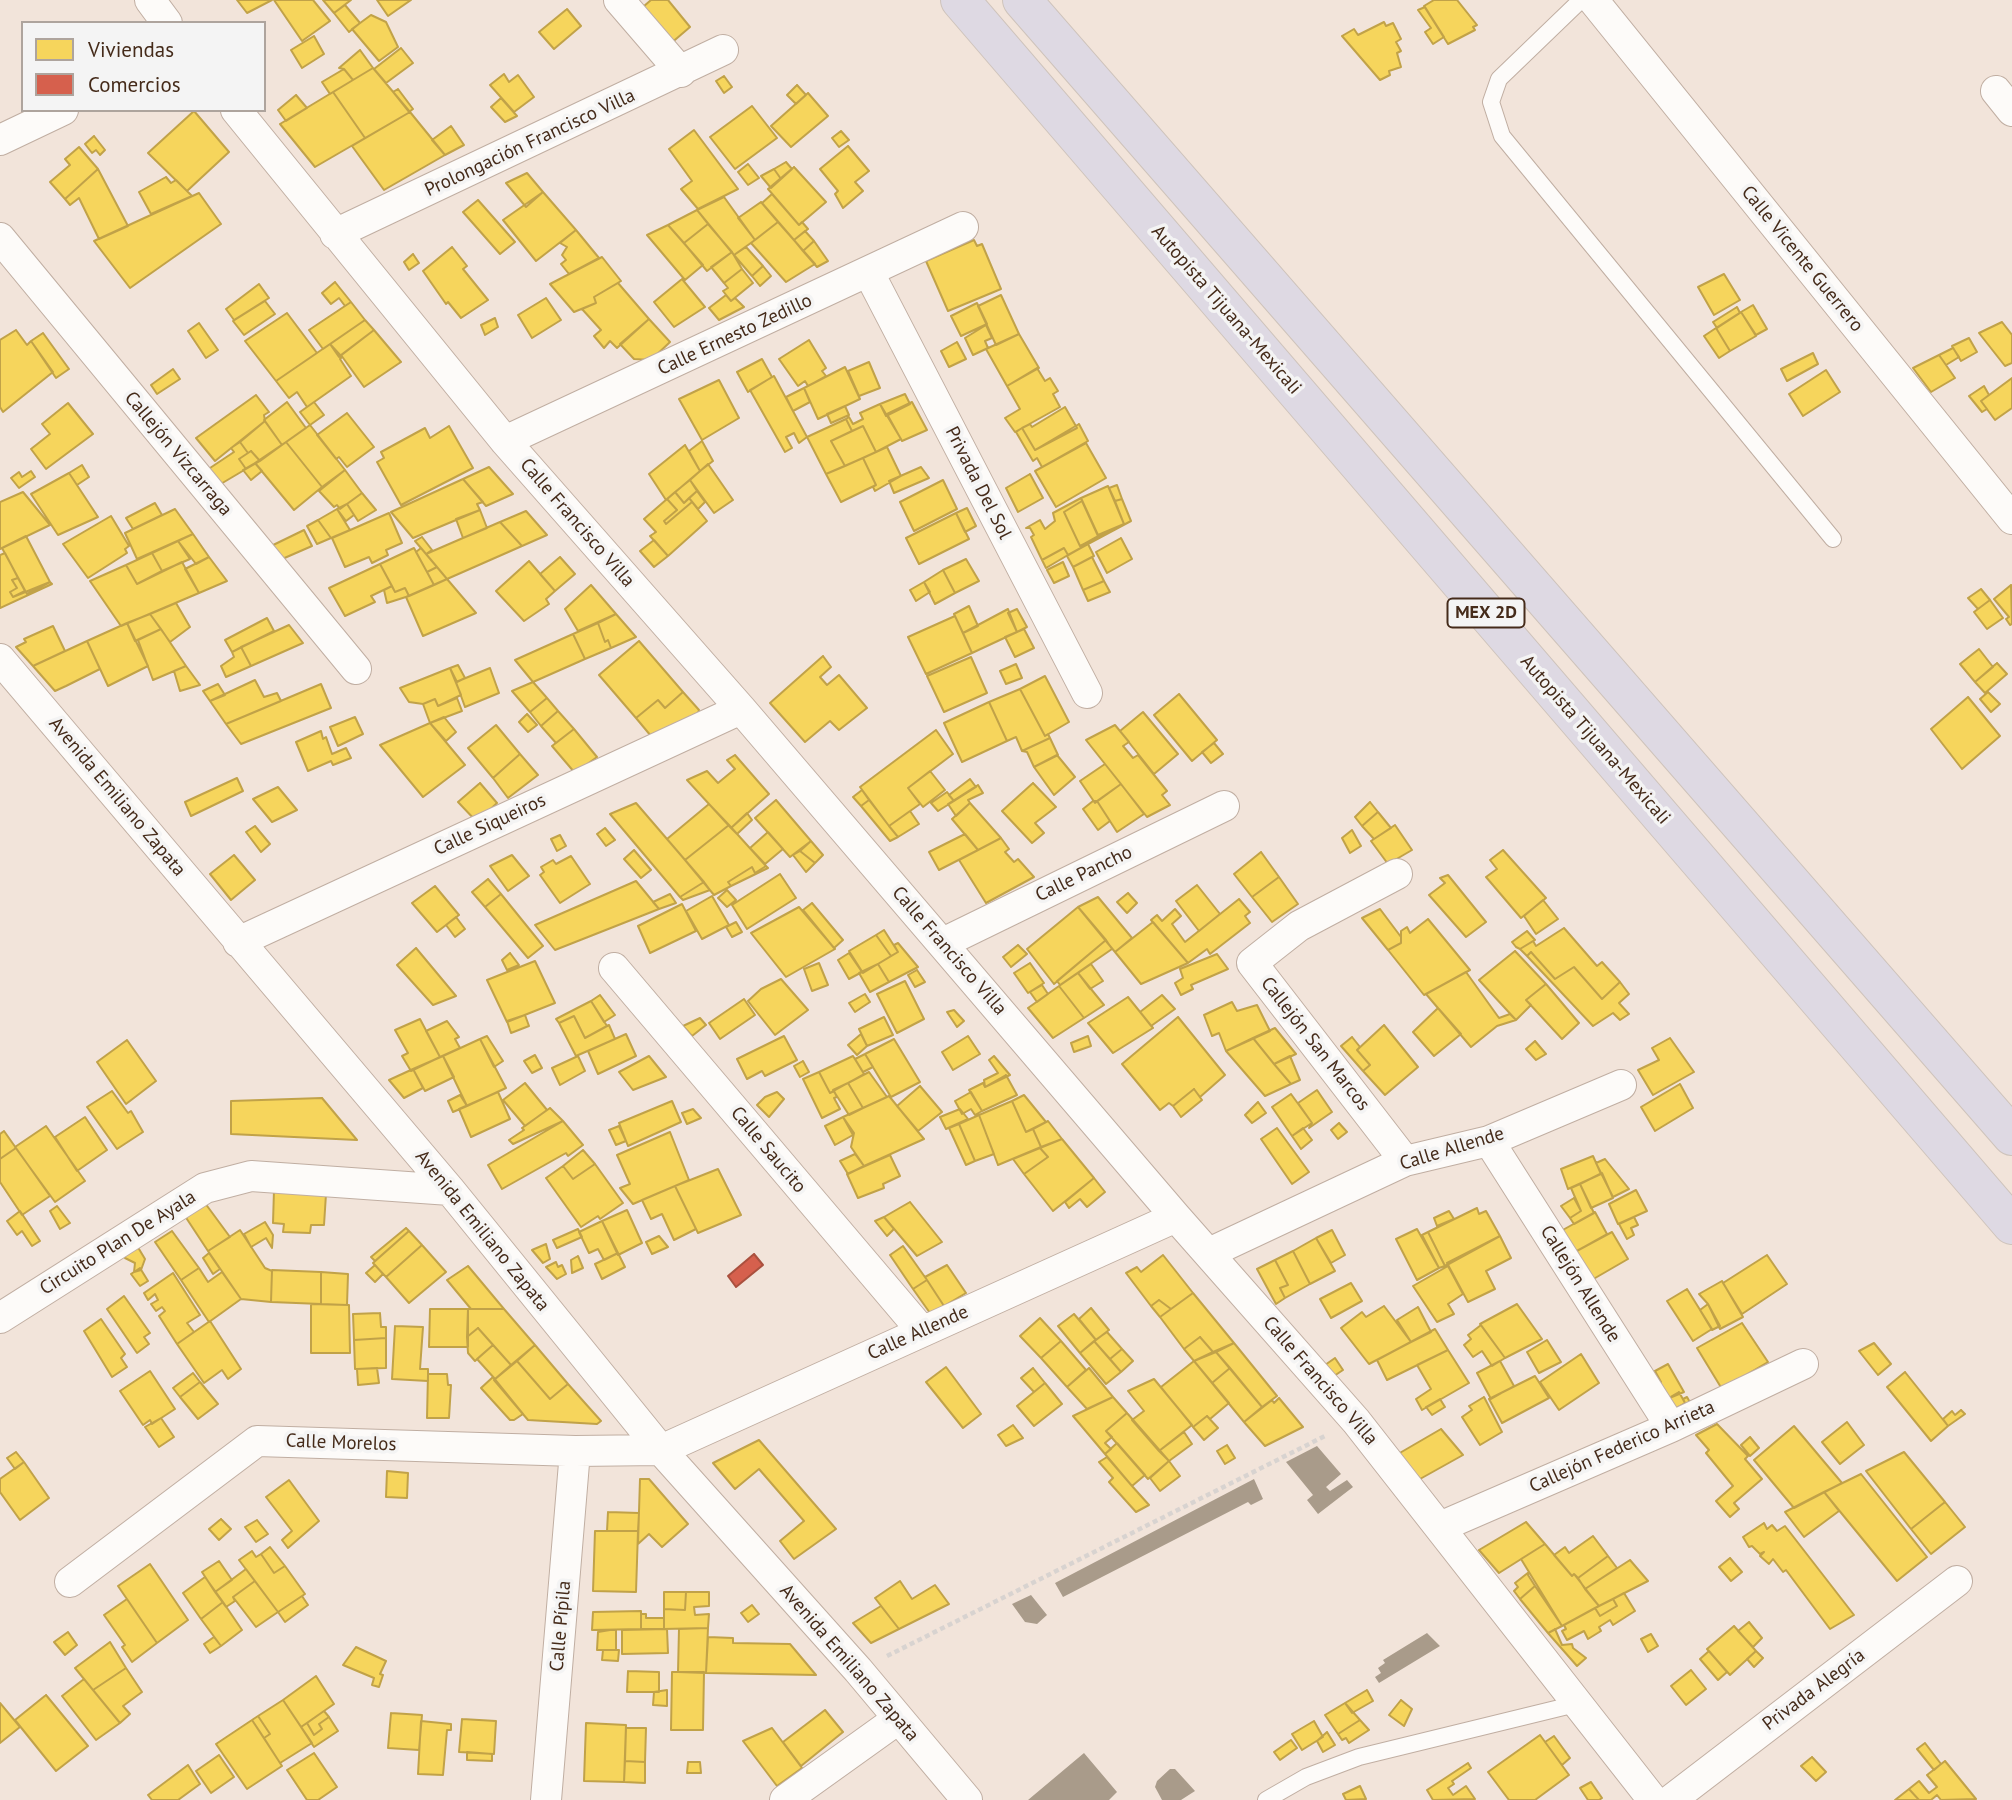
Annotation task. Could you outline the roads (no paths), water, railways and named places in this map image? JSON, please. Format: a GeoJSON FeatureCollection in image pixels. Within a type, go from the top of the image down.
{"type":"FeatureCollection","features":[{"type":"Feature","properties":{"kind":"highway","name":"Autopista Tijuana-Mexicali"},"geometry":{"type":"LineString","coordinates":[[960,0],[2012,1225]]}},
{"type":"Feature","properties":{"kind":"highway","name":"MEX 2D"},"geometry":{"type":"LineString","coordinates":[[1022,0],[2012,1136]]}},
{"type":"Feature","properties":{"kind":"street"},"geometry":{"type":"LineString","coordinates":[[150,0],[166,21]]}},
{"type":"Feature","properties":{"kind":"street"},"geometry":{"type":"LineString","coordinates":[[619,0],[681,72]]}},
{"type":"Feature","properties":{"kind":"street","name":"Calle Vicente Guerrero"},"geometry":{"type":"LineString","coordinates":[[1592,0],[2012,519]]}},
{"type":"Feature","properties":{"kind":"street","name":"Prolongación Francisco Villa"},"geometry":{"type":"LineString","coordinates":[[335,234],[723,50]]}},
{"type":"Feature","properties":{"kind":"street"},"geometry":{"type":"LineString","coordinates":[[0,140],[59,112]]}},
{"type":"Feature","properties":{"kind":"street","name":"Calle Francisco Villa"},"geometry":{"type":"LineString","coordinates":[[238,112],[505,441],[741,709],[1176,1217],[1356,1421],[1653,1800]]}},
{"type":"Feature","properties":{"kind":"street","name":"Calle Ernesto Zedillo"},"geometry":{"type":"LineString","coordinates":[[505,441],[963,227]]}},
{"type":"Feature","properties":{"kind":"street","name":"Callejón Vizcarraga"},"geometry":{"type":"LineString","coordinates":[[0,238],[356,669]]}},
{"type":"Feature","properties":{"kind":"street","name":"Privada Del Sol"},"geometry":{"type":"LineString","coordinates":[[869,273],[1087,693]]}},
{"type":"Feature","properties":{"kind":"street","name":"Avenida Emiliano Zapata"},"geometry":{"type":"LineString","coordinates":[[0,659],[450,1190],[661,1450],[858,1670],[967,1800]]}},
{"type":"Feature","properties":{"kind":"street","name":"Calle Siqueiros"},"geometry":{"type":"LineString","coordinates":[[238,942],[741,709]]}},
{"type":"Feature","properties":{"kind":"street","name":"Calle Pancho"},"geometry":{"type":"LineString","coordinates":[[943,943],[1224,806]]}},
{"type":"Feature","properties":{"kind":"street","name":"Callejón San Marcos"},"geometry":{"type":"LineString","coordinates":[[1397,874],[1299,926],[1252,963],[1405,1161]]}},
{"type":"Feature","properties":{"kind":"street","name":"Calle Saucito"},"geometry":{"type":"LineString","coordinates":[[614,968],[922,1331]]}},
{"type":"Feature","properties":{"kind":"street","name":"Calle Allende"},"geometry":{"type":"LineString","coordinates":[[1209,1254],[1405,1161],[1489,1141],[1621,1085]]}},
{"type":"Feature","properties":{"kind":"street","name":"Callejón Allende"},"geometry":{"type":"LineString","coordinates":[[1489,1141],[1671,1427]]}},
{"type":"Feature","properties":{"kind":"street","name":"Circuito Plan De Ayala"},"geometry":{"type":"LineString","coordinates":[[0,1318],[205,1188],[251,1176],[450,1190]]}},
{"type":"Feature","properties":{"kind":"street","name":"Calle Allende"},"geometry":{"type":"LineString","coordinates":[[661,1450],[1176,1217]]}},
{"type":"Feature","properties":{"kind":"street","name":"Callejón Federico Arrieta"},"geometry":{"type":"LineString","coordinates":[[1440,1527],[1671,1427],[1803,1364]]}},
{"type":"Feature","properties":{"kind":"street","name":"Calle Morelos"},"geometry":{"type":"LineString","coordinates":[[69,1583],[257,1441],[575,1451],[661,1450]]}},
{"type":"Feature","properties":{"kind":"street","name":"Calle Pípila"},"geometry":{"type":"LineString","coordinates":[[546,1800],[575,1451]]}},
{"type":"Feature","properties":{"kind":"street","name":"Privada Alegría"},"geometry":{"type":"LineString","coordinates":[[1671,1800],[1957,1581]]}},
{"type":"Feature","properties":{"kind":"street"},"geometry":{"type":"LineString","coordinates":[[785,1800],[898,1718]]}},
{"type":"Feature","properties":{"kind":"lane"},"geometry":{"type":"LineString","coordinates":[[1581,0],[1499,79],[1490,102],[1502,136],[1833,539]]}},
{"type":"Feature","properties":{"kind":"lane"},"geometry":{"type":"LineString","coordinates":[[1266,1800],[1306,1777],[1359,1757],[1576,1704]]}}]}
